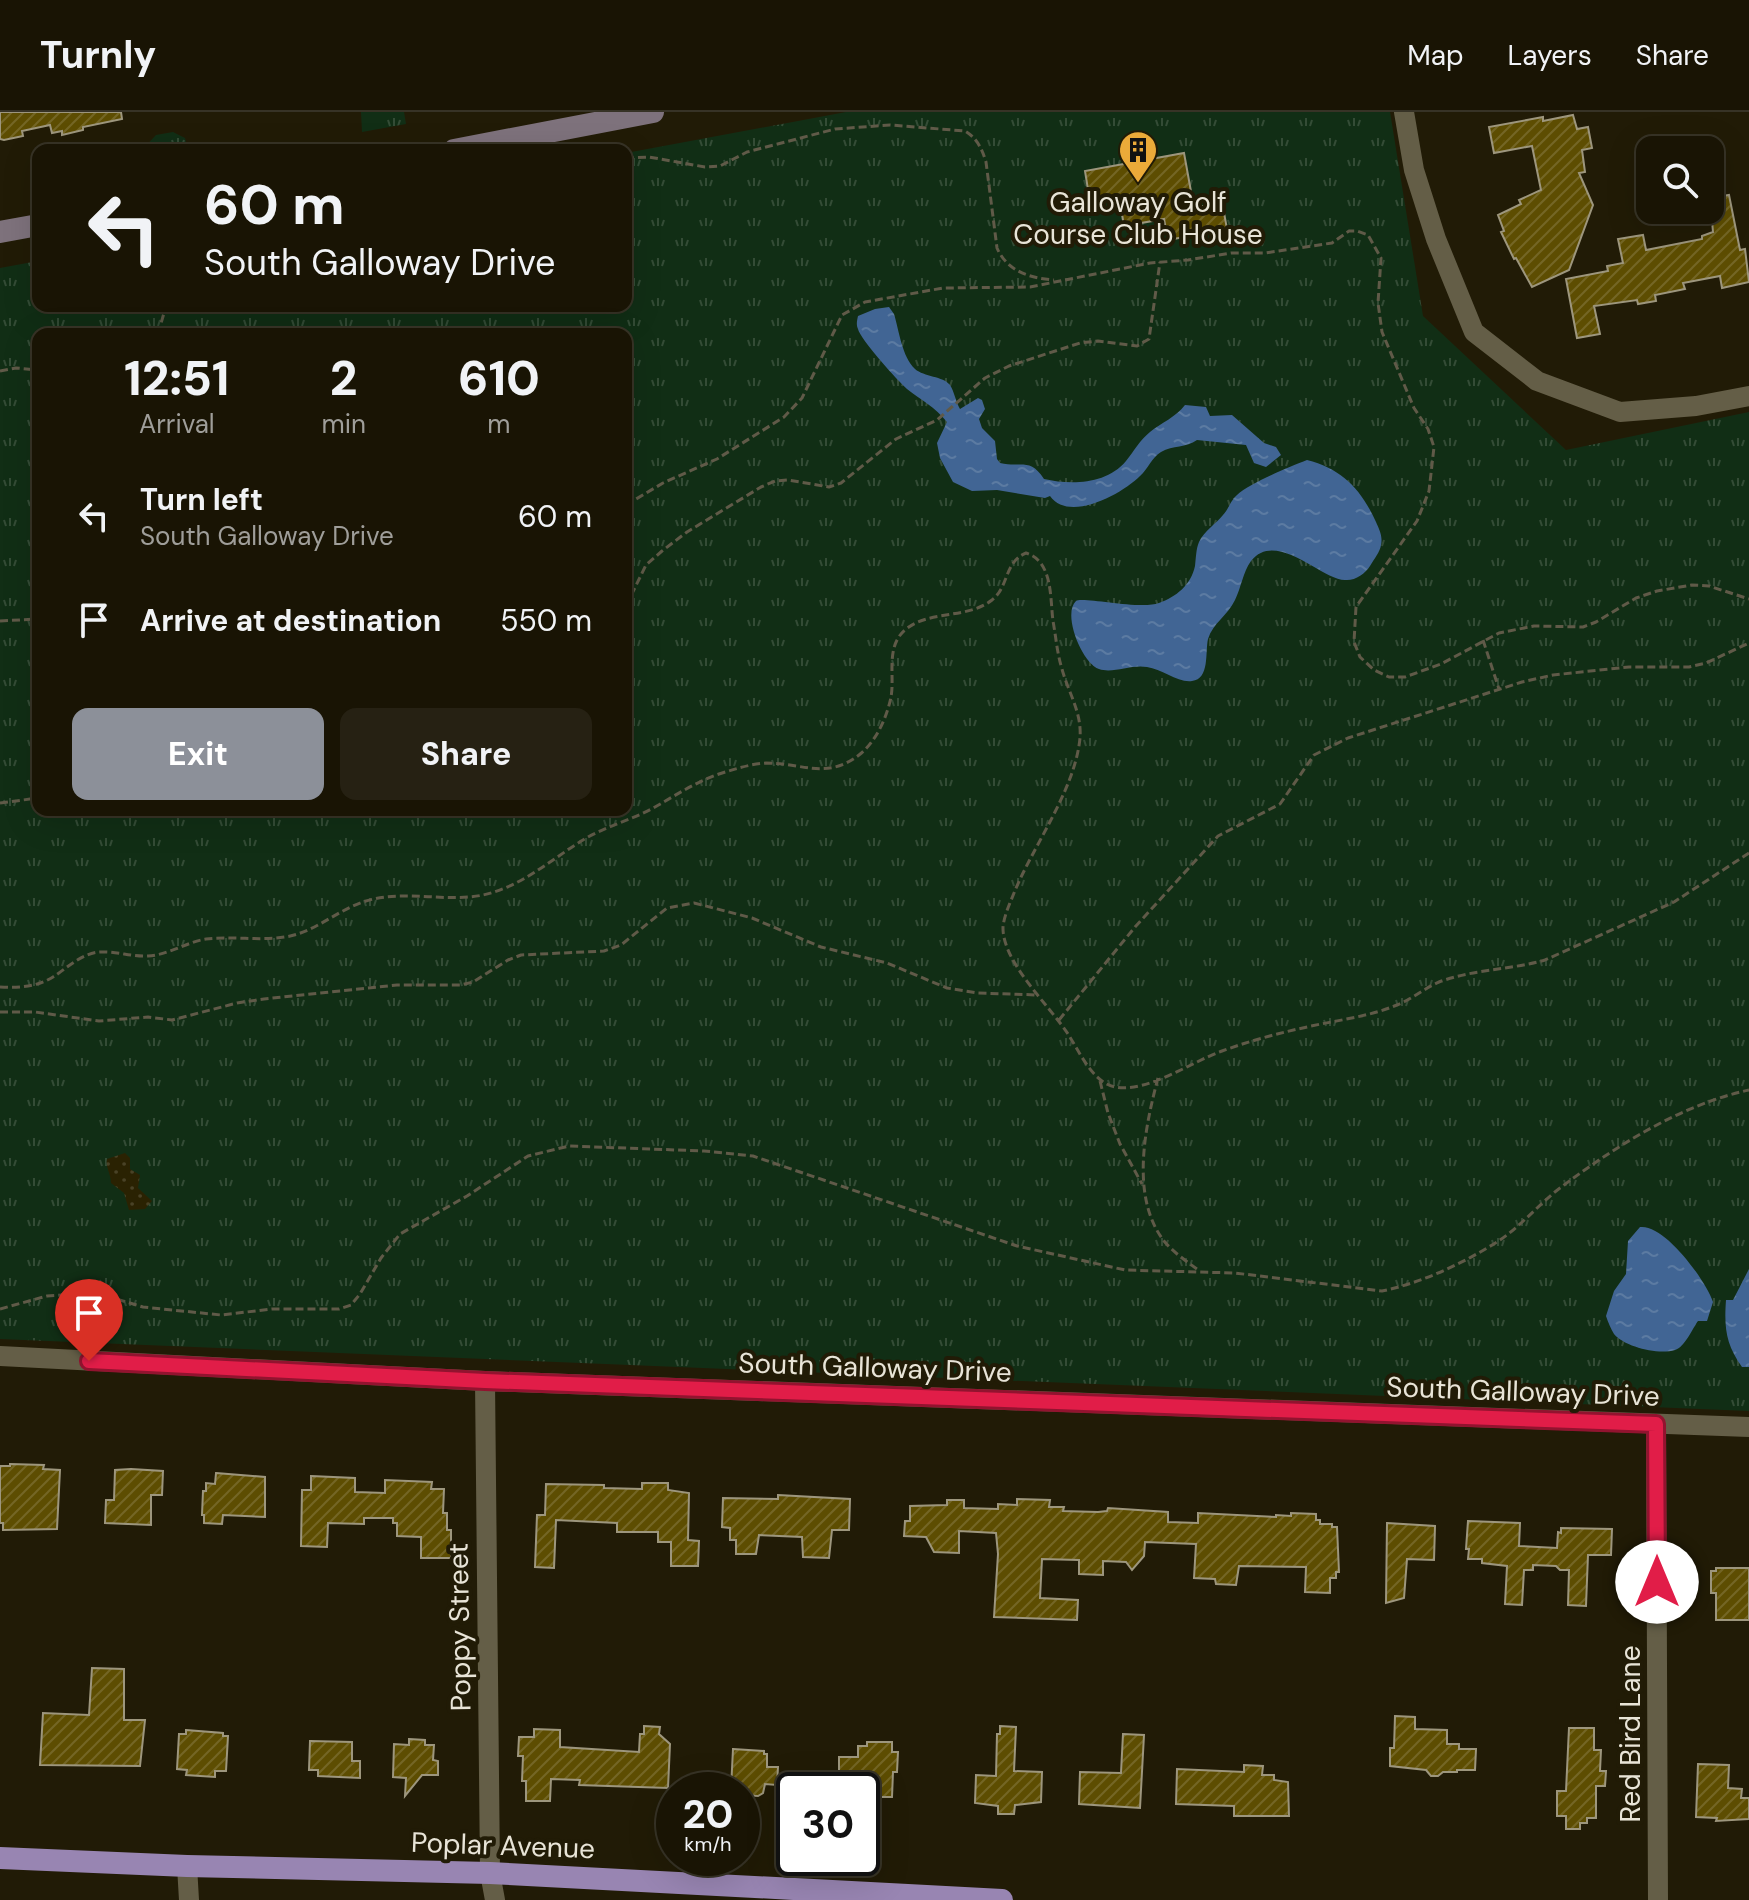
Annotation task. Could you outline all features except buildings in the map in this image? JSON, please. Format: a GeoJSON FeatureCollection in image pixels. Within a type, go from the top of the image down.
{"type":"FeatureCollection","features":[{"type":"Feature","properties":{"kind":"main road"},"geometry":{"type":"LineString","coordinates":[[485,144],[653,112]]}},
{"type":"Feature","properties":{"kind":"main road"},"geometry":{"type":"LineString","coordinates":[[0,232],[32,226]]}},
{"type":"Feature","properties":{"kind":"main road","name":"Poplar Avenue"},"geometry":{"type":"LineString","coordinates":[[0,1858],[490,1873],[864,1897],[1002,1900]]}},
{"type":"Feature","properties":{"kind":"street"},"geometry":{"type":"LineString","coordinates":[[1404,112],[1414,170],[1436,239],[1474,332],[1537,381],[1620,412],[1696,406],[1749,396]]}},
{"type":"Feature","properties":{"kind":"street","name":"South Galloway Drive"},"geometry":{"type":"LineString","coordinates":[[0,1356],[485,1381],[1749,1427]]}},
{"type":"Feature","properties":{"kind":"street","name":"Poppy Street"},"geometry":{"type":"LineString","coordinates":[[485,1381],[490,1873],[495,1900]]}},
{"type":"Feature","properties":{"kind":"street","name":"Red Bird Lane"},"geometry":{"type":"LineString","coordinates":[[1656,1424],[1658,1900]]}},
{"type":"Feature","properties":{"kind":"street"},"geometry":{"type":"LineString","coordinates":[[187,1866],[189,1900]]}},
{"type":"Feature","properties":{"kind":"path"},"geometry":{"type":"LineString","coordinates":[[632,158],[720,166],[747,152],[835,129],[890,125],[965,131],[982,149],[986,162],[997,248],[1002,260],[1035,279],[1058,281]]}},
{"type":"Feature","properties":{"kind":"path"},"geometry":{"type":"LineString","coordinates":[[632,501],[663,483],[717,459],[784,417],[802,398],[842,315],[865,302],[943,288],[1012,288],[1160,262],[1231,253],[1265,253],[1332,243],[1349,231],[1368,235],[1381,258],[1378,303],[1382,332],[1434,447],[1429,491],[1417,521],[1356,607],[1354,642],[1360,657],[1374,670],[1389,677],[1405,677],[1441,664],[1483,640],[1519,627],[1583,627],[1636,598],[1657,591],[1692,585],[1709,586],[1749,599]]}},
{"type":"Feature","properties":{"kind":"path"},"geometry":{"type":"LineString","coordinates":[[632,594],[646,565],[662,551],[752,492],[775,481],[788,480],[829,487],[841,483],[896,439],[937,420],[985,378],[1009,366],[1047,352],[1098,341],[1137,346],[1144,344],[1149,339],[1160,262]]}},
{"type":"Feature","properties":{"kind":"path"},"geometry":{"type":"LineString","coordinates":[[0,371],[32,369]]}},
{"type":"Feature","properties":{"kind":"path"},"geometry":{"type":"LineString","coordinates":[[0,987],[31,986],[50,979],[87,954],[101,952],[149,956],[205,939],[285,937],[303,932],[354,904],[376,898],[400,895],[456,897],[495,892],[523,879],[590,836],[653,808],[715,775],[765,763],[828,770],[840,767],[861,753],[883,722],[892,696],[891,662],[894,649],[907,628],[925,620],[979,608],[993,600],[1001,591],[1012,563],[1026,553],[1036,556],[1045,570],[1061,667],[1077,711],[1080,734],[1064,789],[1022,875],[1003,926],[1005,942],[1012,959],[1105,1084],[1139,1086],[1219,1052],[1267,1036],[1397,1005],[1437,983],[1545,960],[1674,902],[1749,853]]}},
{"type":"Feature","properties":{"kind":"path"},"geometry":{"type":"LineString","coordinates":[[0,621],[32,619]]}},
{"type":"Feature","properties":{"kind":"path"},"geometry":{"type":"LineString","coordinates":[[1483,640],[1499,689]]}},
{"type":"Feature","properties":{"kind":"path"},"geometry":{"type":"LineString","coordinates":[[1059,1020],[1135,927],[1218,836],[1280,804],[1314,755],[1348,738],[1499,689],[1553,675],[1629,667],[1689,667],[1715,660],[1749,643]]}},
{"type":"Feature","properties":{"kind":"path"},"geometry":{"type":"LineString","coordinates":[[0,803],[32,799]]}},
{"type":"Feature","properties":{"kind":"path"},"geometry":{"type":"LineString","coordinates":[[0,1012],[35,1012],[99,1021],[148,1017],[172,1020],[264,999],[397,985],[461,985],[473,982],[521,955],[604,951],[621,945],[667,908],[694,903],[752,918],[821,947],[887,963],[947,988],[978,993],[1038,995]]}},
{"type":"Feature","properties":{"kind":"path"},"geometry":{"type":"LineString","coordinates":[[1099,1077],[1120,1144],[1144,1188]]}},
{"type":"Feature","properties":{"kind":"path"},"geometry":{"type":"LineString","coordinates":[[1158,1078],[1151,1103],[1146,1145],[1144,1188],[1149,1215],[1165,1242],[1199,1271]]}},
{"type":"Feature","properties":{"kind":"path"},"geometry":{"type":"LineString","coordinates":[[0,1309],[47,1296],[100,1294],[143,1307],[221,1315],[272,1309],[339,1309],[351,1305],[360,1294],[381,1258],[400,1234],[467,1196],[528,1156],[569,1146],[753,1156],[1017,1246],[1125,1270],[1235,1273],[1382,1291],[1401,1287],[1499,1240],[1557,1190],[1646,1131],[1698,1106],[1749,1090]]}},
{"type":"Feature","properties":{"kind":"green space"},"geometry":{"type":"Polygon","coordinates":[[[361,112],[404,112],[406,124],[362,132],[361,112]]]}},
{"type":"Feature","properties":{"kind":"green space"},"geometry":{"type":"Polygon","coordinates":[[[846,112],[1390,112],[1423,316],[1566,450],[1749,412],[1749,1411],[0,1339],[0,268],[32,262],[32,312],[632,312],[632,152],[846,112]]]}},
{"type":"Feature","properties":{"kind":"green space"},"geometry":{"type":"Polygon","coordinates":[[[173,132],[185,138],[186,144],[148,144],[156,135],[173,132]]]}},
{"type":"Feature","properties":{"kind":"sand"},"geometry":{"type":"Polygon","coordinates":[[[125,1153],[130,1158],[130,1169],[140,1175],[138,1188],[152,1201],[145,1209],[129,1210],[124,1193],[111,1183],[107,1159],[125,1153]]]}},
{"type":"Feature","properties":{"kind":"water"},"geometry":{"type":"Polygon","coordinates":[[[889,307],[894,314],[904,351],[915,369],[947,382],[960,409],[978,398],[982,400],[985,409],[979,419],[982,428],[995,441],[1000,463],[1029,466],[1044,479],[1054,481],[1098,479],[1118,469],[1146,435],[1185,405],[1206,407],[1210,416],[1232,415],[1264,443],[1276,447],[1281,455],[1266,467],[1254,463],[1246,445],[1197,440],[1161,452],[1140,476],[1121,491],[1082,506],[1059,504],[1050,496],[1045,498],[997,490],[972,491],[953,482],[940,458],[937,443],[947,422],[902,385],[860,334],[858,316],[889,307]]]}},
{"type":"Feature","properties":{"kind":"water"},"geometry":{"type":"Polygon","coordinates":[[[1307,460],[1330,469],[1349,482],[1370,510],[1381,542],[1378,553],[1365,572],[1345,580],[1286,553],[1273,550],[1261,553],[1251,561],[1232,605],[1210,633],[1204,670],[1198,679],[1192,681],[1147,667],[1099,669],[1086,658],[1076,638],[1071,616],[1076,601],[1150,605],[1171,597],[1190,579],[1201,538],[1225,513],[1235,497],[1260,480],[1307,460]]]}},
{"type":"Feature","properties":{"kind":"water"},"geometry":{"type":"Polygon","coordinates":[[[1640,1227],[1650,1228],[1672,1244],[1693,1268],[1713,1302],[1707,1321],[1698,1321],[1685,1342],[1675,1350],[1651,1351],[1626,1343],[1614,1334],[1606,1316],[1614,1291],[1626,1274],[1628,1241],[1640,1227]]]}},
{"type":"Feature","properties":{"kind":"water"},"geometry":{"type":"Polygon","coordinates":[[[1749,1269],[1749,1367],[1742,1367],[1727,1336],[1726,1300],[1733,1300],[1749,1269]]]}},
{"type":"Feature","properties":{"kind":"place","name":"Galloway Golf Course Club House"},"geometry":{"type":"Point","coordinates":[1138,184]}},
{"type":"Feature","properties":{"kind":"route"},"geometry":{"type":"LineString","coordinates":[[89,1361],[485,1381],[1656,1424],[1657,1582]]}}]}
